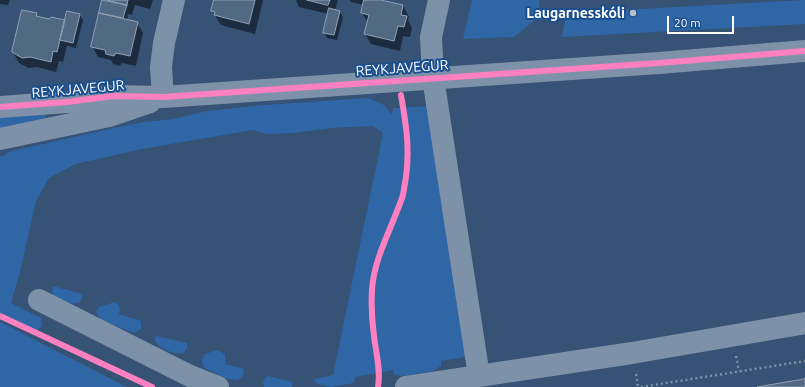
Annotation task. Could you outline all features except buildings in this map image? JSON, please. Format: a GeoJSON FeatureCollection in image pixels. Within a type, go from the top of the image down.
{"type":"FeatureCollection","features":[{"type":"Feature","properties":{"kind":"street"},"geometry":{"type":"LineString","coordinates":[[163,97],[162,61],[164,43],[174,0]]}},
{"type":"Feature","properties":{"kind":"street"},"geometry":{"type":"LineString","coordinates":[[439,0],[431,37],[433,78],[479,376]]}},
{"type":"Feature","properties":{"kind":"street","name":"REYKJAVEGUR"},"geometry":{"type":"LineString","coordinates":[[0,107],[66,102],[113,96],[163,97],[658,63],[805,51]]}},
{"type":"Feature","properties":{"kind":"street","name":"REYKJAVEGUR"},"geometry":{"type":"LineString","coordinates":[[0,140],[109,116],[163,97]]}},
{"type":"Feature","properties":{"kind":"street"},"geometry":{"type":"LineString","coordinates":[[39,300],[190,376],[218,387]]}},
{"type":"Feature","properties":{"kind":"street"},"geometry":{"type":"LineString","coordinates":[[406,387],[805,324]]}},
{"type":"Feature","properties":{"kind":"path"},"geometry":{"type":"LineString","coordinates":[[736,355],[739,371]]}},
{"type":"Feature","properties":{"kind":"path"},"geometry":{"type":"LineString","coordinates":[[642,387],[805,361]]}},
{"type":"Feature","properties":{"kind":"path"},"geometry":{"type":"LineString","coordinates":[[635,371],[638,387]]}},
{"type":"Feature","properties":{"kind":"shaded area"},"geometry":{"type":"Polygon","coordinates":[[[472,0],[539,0],[540,16],[514,37],[463,39],[472,0]]]}},
{"type":"Feature","properties":{"kind":"shaded area"},"geometry":{"type":"Polygon","coordinates":[[[805,0],[805,24],[562,37],[566,13],[805,0]]]}},
{"type":"Feature","properties":{"kind":"shaded area"},"geometry":{"type":"Polygon","coordinates":[[[368,98],[384,105],[392,115],[393,108],[433,106],[471,356],[441,361],[441,366],[433,371],[401,376],[394,374],[393,370],[355,377],[354,383],[330,387],[318,384],[313,379],[333,375],[383,133],[373,126],[267,134],[253,130],[142,149],[76,164],[49,178],[36,201],[20,272],[11,303],[41,318],[42,326],[37,331],[0,318],[0,156],[5,155],[8,152],[109,129],[144,122],[174,119],[207,111],[264,105],[368,98]]]}},
{"type":"Feature","properties":{"kind":"shaded area"},"geometry":{"type":"Polygon","coordinates":[[[45,114],[46,118],[0,131],[0,115],[45,114]]]}},
{"type":"Feature","properties":{"kind":"shaded area"},"geometry":{"type":"Polygon","coordinates":[[[53,286],[82,294],[82,299],[79,303],[69,303],[61,300],[52,294],[53,286]]]}},
{"type":"Feature","properties":{"kind":"shaded area"},"geometry":{"type":"Polygon","coordinates":[[[115,302],[119,305],[119,314],[141,321],[141,329],[134,333],[101,320],[96,312],[99,307],[115,302]]]}},
{"type":"Feature","properties":{"kind":"shaded area"},"geometry":{"type":"Polygon","coordinates":[[[0,322],[127,387],[0,387],[0,322]]]}},
{"type":"Feature","properties":{"kind":"shaded area"},"geometry":{"type":"Polygon","coordinates":[[[156,336],[187,343],[187,348],[184,353],[168,351],[155,341],[156,336]]]}},
{"type":"Feature","properties":{"kind":"shaded area"},"geometry":{"type":"Polygon","coordinates":[[[217,350],[225,354],[225,364],[244,369],[243,376],[238,380],[226,379],[203,367],[202,360],[205,354],[217,350]]]}},
{"type":"Feature","properties":{"kind":"shaded area"},"geometry":{"type":"Polygon","coordinates":[[[267,376],[293,382],[292,387],[264,387],[263,381],[267,376]]]}},
{"type":"Feature","properties":{"kind":"cycle path"},"geometry":{"type":"LineString","coordinates":[[0,107],[67,102],[113,96],[163,97],[659,63],[805,51]]}},
{"type":"Feature","properties":{"kind":"cycle path"},"geometry":{"type":"LineString","coordinates":[[378,387],[379,368],[373,325],[372,290],[376,266],[384,242],[399,207],[406,177],[406,126],[401,95]]}},
{"type":"Feature","properties":{"kind":"cycle path"},"geometry":{"type":"LineString","coordinates":[[0,316],[152,387]]}},
{"type":"Feature","properties":{"kind":"place","name":"Laugarnesskóli"},"geometry":{"type":"Point","coordinates":[633,13]}}]}
